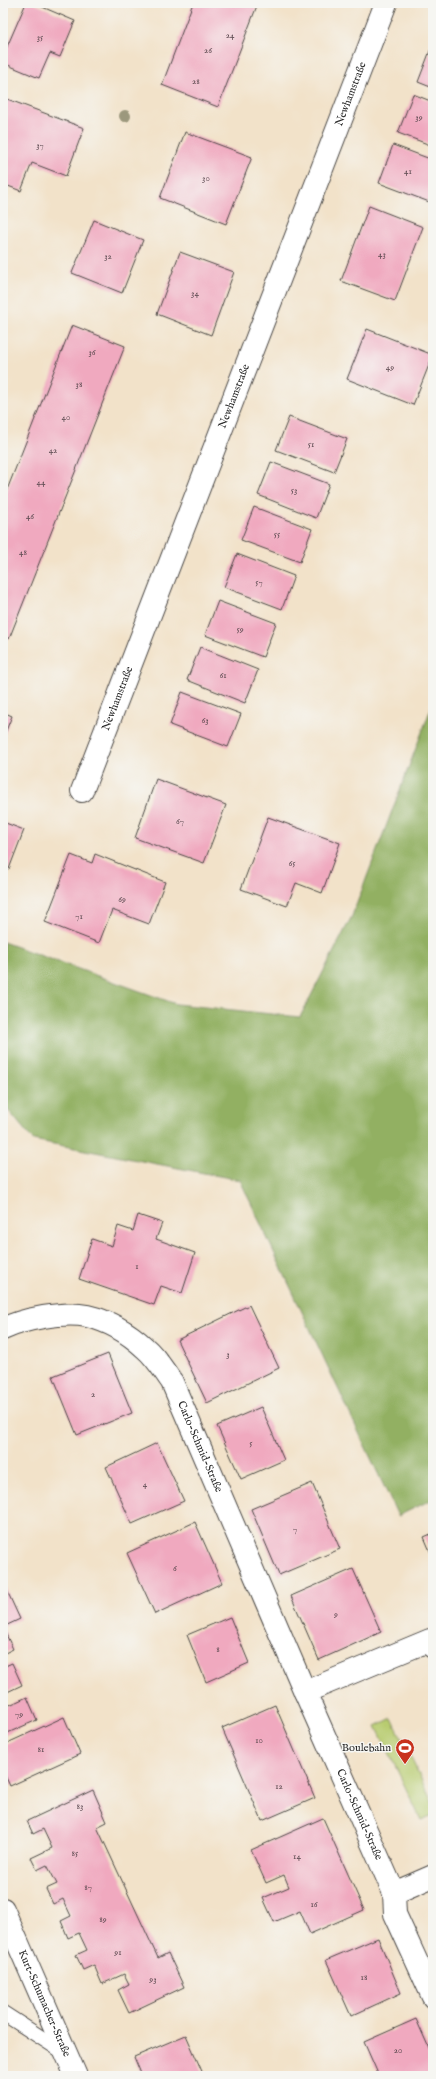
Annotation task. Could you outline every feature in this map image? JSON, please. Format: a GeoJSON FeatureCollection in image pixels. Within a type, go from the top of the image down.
{"type":"FeatureCollection","features":[{"type":"Feature","properties":{"kind":"street","name":"Newhamstraße"},"geometry":{"type":"LineString","coordinates":[[82,791],[386,3]]}},
{"type":"Feature","properties":{"kind":"street","name":"Carlo-Schmid-Straße"},"geometry":{"type":"LineString","coordinates":[[3,1329],[16,1323],[53,1315],[86,1316],[119,1328],[146,1349],[172,1382],[304,1692],[394,1892],[395,1914],[433,1997]]}},
{"type":"Feature","properties":{"kind":"street"},"geometry":{"type":"LineString","coordinates":[[304,1692],[430,1640],[433,1647]]}},
{"type":"Feature","properties":{"kind":"street"},"geometry":{"type":"LineString","coordinates":[[394,1892],[433,1876]]}},
{"type":"Feature","properties":{"kind":"street","name":"Kurt-Schumacher-Straße"},"geometry":{"type":"LineString","coordinates":[[3,1909],[76,2076]]}},
{"type":"Feature","properties":{"kind":"lane"},"geometry":{"type":"LineString","coordinates":[[3,2013],[66,2054]]}},
{"type":"Feature","properties":{"kind":"green space"},"geometry":{"type":"Polygon","coordinates":[[[433,703],[433,1499],[398,1516],[240,1180],[33,1140],[3,1104],[3,942],[176,1004],[300,1017],[352,916],[433,703]]]}},
{"type":"Feature","properties":{"kind":"green space","name":"Boulebahn"},"geometry":{"type":"Polygon","coordinates":[[[392,1718],[433,1804],[433,1815],[421,1820],[376,1726],[392,1718]]]}},
{"type":"Feature","properties":{"kind":"building"},"geometry":{"type":"Polygon","coordinates":[[[26,3],[33,3],[75,21],[60,57],[50,53],[39,78],[3,63],[3,56],[26,3]]]}},
{"type":"Feature","properties":{"kind":"building"},"geometry":{"type":"Polygon","coordinates":[[[193,3],[258,3],[218,107],[162,85],[193,3]]]}},
{"type":"Feature","properties":{"kind":"building"},"geometry":{"type":"Polygon","coordinates":[[[433,43],[433,88],[418,82],[433,43]]]}},
{"type":"Feature","properties":{"kind":"building"},"geometry":{"type":"Polygon","coordinates":[[[413,94],[433,102],[433,146],[398,133],[413,94]]]}},
{"type":"Feature","properties":{"kind":"building"},"geometry":{"type":"Polygon","coordinates":[[[7,99],[84,128],[66,176],[32,163],[21,191],[3,184],[3,108],[7,99]]]}},
{"type":"Feature","properties":{"kind":"building"},"geometry":{"type":"Polygon","coordinates":[[[185,132],[252,157],[226,224],[160,198],[185,132]]]}},
{"type":"Feature","properties":{"kind":"building"},"geometry":{"type":"Polygon","coordinates":[[[393,145],[433,160],[432,203],[379,183],[393,145]]]}},
{"type":"Feature","properties":{"kind":"building"},"geometry":{"type":"Polygon","coordinates":[[[369,206],[423,227],[395,301],[341,281],[369,206]]]}},
{"type":"Feature","properties":{"kind":"building"},"geometry":{"type":"Polygon","coordinates":[[[94,220],[143,240],[122,293],[72,273],[94,220]]]}},
{"type":"Feature","properties":{"kind":"building"},"geometry":{"type":"Polygon","coordinates":[[[180,252],[234,272],[211,335],[157,314],[180,252]]]}},
{"type":"Feature","properties":{"kind":"building"},"geometry":{"type":"Polygon","coordinates":[[[72,325],[125,346],[9,639],[3,637],[3,500],[72,325]]]}},
{"type":"Feature","properties":{"kind":"building"},"geometry":{"type":"Polygon","coordinates":[[[367,329],[433,355],[413,405],[347,379],[367,329]]]}},
{"type":"Feature","properties":{"kind":"building"},"geometry":{"type":"Polygon","coordinates":[[[289,417],[347,439],[334,472],[276,450],[289,417]]]}},
{"type":"Feature","properties":{"kind":"building"},"geometry":{"type":"Polygon","coordinates":[[[271,462],[329,484],[316,518],[258,495],[271,462]]]}},
{"type":"Feature","properties":{"kind":"building"},"geometry":{"type":"Polygon","coordinates":[[[254,507],[312,529],[300,562],[241,540],[254,507]]]}},
{"type":"Feature","properties":{"kind":"building"},"geometry":{"type":"Polygon","coordinates":[[[237,554],[294,576],[282,609],[224,587],[237,554]]]}},
{"type":"Feature","properties":{"kind":"building"},"geometry":{"type":"Polygon","coordinates":[[[218,601],[276,623],[263,657],[205,635],[218,601]]]}},
{"type":"Feature","properties":{"kind":"building"},"geometry":{"type":"Polygon","coordinates":[[[200,647],[258,670],[245,703],[187,680],[200,647]]]}},
{"type":"Feature","properties":{"kind":"building"},"geometry":{"type":"Polygon","coordinates":[[[182,692],[241,714],[228,747],[170,725],[182,692]]]}},
{"type":"Feature","properties":{"kind":"building"},"geometry":{"type":"Polygon","coordinates":[[[3,712],[12,716],[3,738],[3,712]]]}},
{"type":"Feature","properties":{"kind":"building"},"geometry":{"type":"Polygon","coordinates":[[[156,779],[226,805],[204,863],[135,838],[156,779]]]}},
{"type":"Feature","properties":{"kind":"building"},"geometry":{"type":"Polygon","coordinates":[[[268,817],[340,843],[322,893],[296,883],[287,906],[241,889],[268,817]]]}},
{"type":"Feature","properties":{"kind":"building"},"geometry":{"type":"Polygon","coordinates":[[[3,822],[24,830],[9,869],[3,867],[3,822]]]}},
{"type":"Feature","properties":{"kind":"building"},"geometry":{"type":"Polygon","coordinates":[[[95,854],[165,882],[149,924],[112,910],[99,943],[45,922],[71,855],[92,863],[95,854]]]}},
{"type":"Feature","properties":{"kind":"building"},"geometry":{"type":"Polygon","coordinates":[[[138,1215],[162,1223],[156,1239],[195,1253],[182,1293],[161,1286],[154,1305],[79,1279],[92,1239],[112,1246],[118,1226],[133,1231],[138,1215]]]}},
{"type":"Feature","properties":{"kind":"building"},"geometry":{"type":"Polygon","coordinates":[[[249,1305],[279,1368],[207,1403],[177,1340],[249,1305]]]}},
{"type":"Feature","properties":{"kind":"building"},"geometry":{"type":"Polygon","coordinates":[[[108,1354],[132,1413],[77,1435],[53,1376],[108,1354]]]}},
{"type":"Feature","properties":{"kind":"building"},"geometry":{"type":"Polygon","coordinates":[[[261,1407],[284,1460],[241,1479],[217,1426],[261,1407]]]}},
{"type":"Feature","properties":{"kind":"building"},"geometry":{"type":"Polygon","coordinates":[[[157,1443],[184,1501],[132,1524],[106,1467],[157,1443]]]}},
{"type":"Feature","properties":{"kind":"building"},"geometry":{"type":"Polygon","coordinates":[[[312,1483],[340,1549],[279,1575],[251,1509],[312,1483]]]}},
{"type":"Feature","properties":{"kind":"building"},"geometry":{"type":"Polygon","coordinates":[[[195,1522],[222,1583],[155,1614],[127,1553],[195,1522]]]}},
{"type":"Feature","properties":{"kind":"building"},"geometry":{"type":"Polygon","coordinates":[[[433,1533],[433,1558],[424,1537],[433,1533]]]}},
{"type":"Feature","properties":{"kind":"building"},"geometry":{"type":"Polygon","coordinates":[[[353,1569],[381,1632],[319,1660],[291,1596],[353,1569]]]}},
{"type":"Feature","properties":{"kind":"building"},"geometry":{"type":"Polygon","coordinates":[[[3,1582],[20,1619],[3,1627],[3,1582]]]}},
{"type":"Feature","properties":{"kind":"building"},"geometry":{"type":"Polygon","coordinates":[[[230,1617],[249,1663],[206,1682],[187,1635],[230,1617]]]}},
{"type":"Feature","properties":{"kind":"building"},"geometry":{"type":"Polygon","coordinates":[[[3,1628],[13,1649],[3,1654],[3,1628]]]}},
{"type":"Feature","properties":{"kind":"building"},"geometry":{"type":"Polygon","coordinates":[[[12,1663],[22,1685],[3,1694],[3,1667],[12,1663]]]}},
{"type":"Feature","properties":{"kind":"building"},"geometry":{"type":"Polygon","coordinates":[[[27,1697],[37,1720],[3,1735],[3,1708],[27,1697]]]}},
{"type":"Feature","properties":{"kind":"building"},"geometry":{"type":"Polygon","coordinates":[[[275,1705],[315,1798],[262,1821],[222,1728],[275,1705]]]}},
{"type":"Feature","properties":{"kind":"building"},"geometry":{"type":"Polygon","coordinates":[[[64,1717],[80,1754],[10,1786],[3,1771],[3,1745],[64,1717]]]}},
{"type":"Feature","properties":{"kind":"building"},"geometry":{"type":"Polygon","coordinates":[[[93,1790],[107,1822],[97,1827],[158,1958],[168,1953],[184,1987],[129,2013],[118,1990],[129,1984],[124,1974],[102,1984],[94,1965],[83,1970],[76,1955],[87,1950],[79,1933],[68,1938],[61,1921],[71,1916],[63,1899],[53,1904],[46,1889],[57,1884],[47,1865],[37,1870],[31,1858],[52,1848],[43,1829],[33,1834],[27,1821],[93,1790]]]}},
{"type":"Feature","properties":{"kind":"building"},"geometry":{"type":"Polygon","coordinates":[[[323,1818],[364,1910],[310,1934],[300,1911],[274,1922],[263,1898],[289,1887],[284,1875],[266,1883],[251,1850],[323,1818]]]}},
{"type":"Feature","properties":{"kind":"building"},"geometry":{"type":"Polygon","coordinates":[[[378,1938],[401,1993],[351,2016],[326,1960],[378,1938]]]}},
{"type":"Feature","properties":{"kind":"building"},"geometry":{"type":"Polygon","coordinates":[[[416,2019],[433,2057],[433,2076],[379,2076],[364,2042],[416,2019]]]}},
{"type":"Feature","properties":{"kind":"building"},"geometry":{"type":"Polygon","coordinates":[[[186,2035],[204,2076],[142,2076],[134,2057],[186,2035]]]}},
{"type":"Feature","properties":{"kind":"place","name":"Boulebahn"},"geometry":{"type":"Point","coordinates":[405,1765]}}]}
